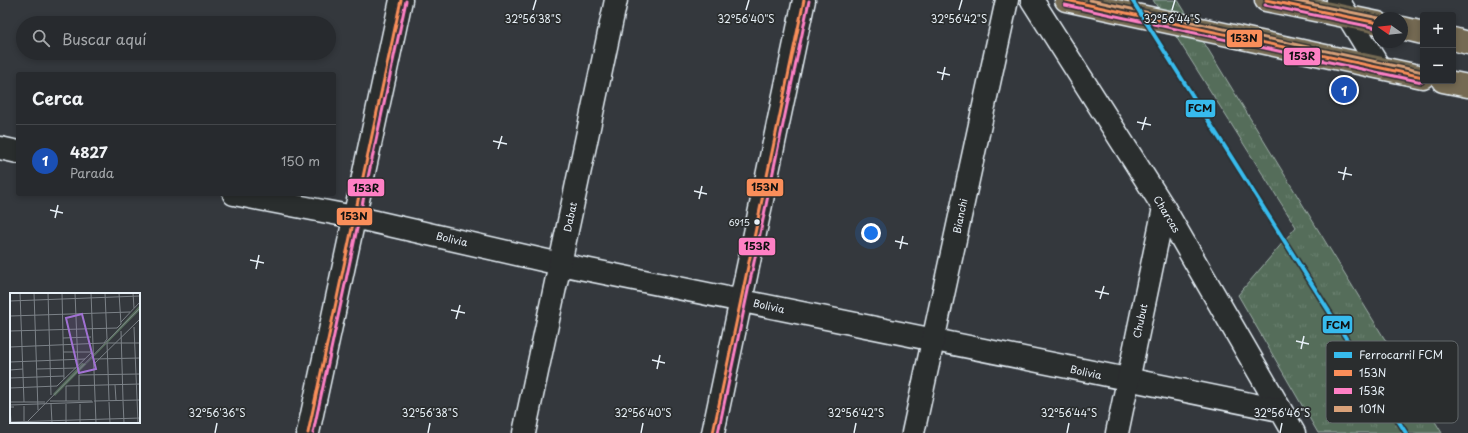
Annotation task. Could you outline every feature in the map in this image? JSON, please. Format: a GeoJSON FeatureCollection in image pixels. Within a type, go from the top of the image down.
{"type":"FeatureCollection","features":[{"type":"Feature","properties":{"kind":"main road"},"geometry":{"type":"LineString","coordinates":[[1066,0],[1420,76]]}},
{"type":"Feature","properties":{"kind":"main road"},"geometry":{"type":"LineString","coordinates":[[1266,0],[1343,8],[1372,20]]}},
{"type":"Feature","properties":{"kind":"main road"},"geometry":{"type":"LineString","coordinates":[[1408,29],[1420,32]]}},
{"type":"Feature","properties":{"kind":"main road"},"geometry":{"type":"LineString","coordinates":[[1456,41],[1468,43]]}},
{"type":"Feature","properties":{"kind":"main road"},"geometry":{"type":"LineString","coordinates":[[1456,84],[1468,86]]}},
{"type":"Feature","properties":{"kind":"street"},"geometry":{"type":"LineString","coordinates":[[308,433],[401,0]]}},
{"type":"Feature","properties":{"kind":"street","name":"Dabat"},"geometry":{"type":"LineString","coordinates":[[524,433],[616,0]]}},
{"type":"Feature","properties":{"kind":"street"},"geometry":{"type":"LineString","coordinates":[[713,433],[804,0]]}},
{"type":"Feature","properties":{"kind":"street","name":"Bianchi"},"geometry":{"type":"LineString","coordinates":[[913,433],[1007,0]]}},
{"type":"Feature","properties":{"kind":"street","name":"Charcas"},"geometry":{"type":"LineString","coordinates":[[1032,0],[1164,208],[1294,433]]}},
{"type":"Feature","properties":{"kind":"street"},"geometry":{"type":"LineString","coordinates":[[1343,8],[1379,67]]}},
{"type":"Feature","properties":{"kind":"street"},"geometry":{"type":"LineString","coordinates":[[0,148],[16,152]]}},
{"type":"Feature","properties":{"kind":"street","name":"Bolivia"},"geometry":{"type":"LineString","coordinates":[[244,196],[354,217],[560,264],[1280,410]]}},
{"type":"Feature","properties":{"kind":"street","name":"Chubut"},"geometry":{"type":"LineString","coordinates":[[1116,433],[1164,208]]}},
{"type":"Feature","properties":{"kind":"green space"},"geometry":{"type":"Polygon","coordinates":[[[1153,0],[1178,0],[1386,341],[1326,341],[1326,423],[1436,423],[1442,433],[1318,433],[1238,295],[1296,227],[1153,0]]]}},
{"type":"Feature","properties":{"kind":"rail line","name":"FCM"},"geometry":{"type":"LineString","coordinates":[[1132,0],[1348,341]]}},
{"type":"Feature","properties":{"kind":"rail line","name":"FCM"},"geometry":{"type":"LineString","coordinates":[[1400,423],[1406,433]]}},
{"type":"Feature","properties":{"kind":"transit line","name":"153N"},"geometry":{"type":"LineString","coordinates":[[308,433],[401,0]]}},
{"type":"Feature","properties":{"kind":"transit line","name":"153N"},"geometry":{"type":"LineString","coordinates":[[713,433],[804,0]]}},
{"type":"Feature","properties":{"kind":"transit line","name":"153N"},"geometry":{"type":"LineString","coordinates":[[1066,0],[1420,76]]}},
{"type":"Feature","properties":{"kind":"transit line","name":"101N"},"geometry":{"type":"LineString","coordinates":[[1090,0],[1420,71]]}},
{"type":"Feature","properties":{"kind":"transit line","name":"153N"},"geometry":{"type":"LineString","coordinates":[[1266,0],[1372,22]]}},
{"type":"Feature","properties":{"kind":"transit line","name":"101N"},"geometry":{"type":"LineString","coordinates":[[1291,0],[1372,17]]}},
{"type":"Feature","properties":{"kind":"transit line","name":"153R"},"geometry":{"type":"LineString","coordinates":[[313,433],[406,1]]}},
{"type":"Feature","properties":{"kind":"transit line","name":"153R"},"geometry":{"type":"LineString","coordinates":[[718,433],[809,1]]}},
{"type":"Feature","properties":{"kind":"transit line","name":"153R"},"geometry":{"type":"LineString","coordinates":[[1065,5],[1420,82]]}},
{"type":"Feature","properties":{"kind":"transit line","name":"153R"},"geometry":{"type":"LineString","coordinates":[[1265,5],[1372,27]]}},
{"type":"Feature","properties":{"kind":"place","name":"4827"},"geometry":{"type":"Point","coordinates":[1344,90]}},
{"type":"Feature","properties":{"kind":"place","name":"6915"},"geometry":{"type":"Point","coordinates":[757,222]}}]}
